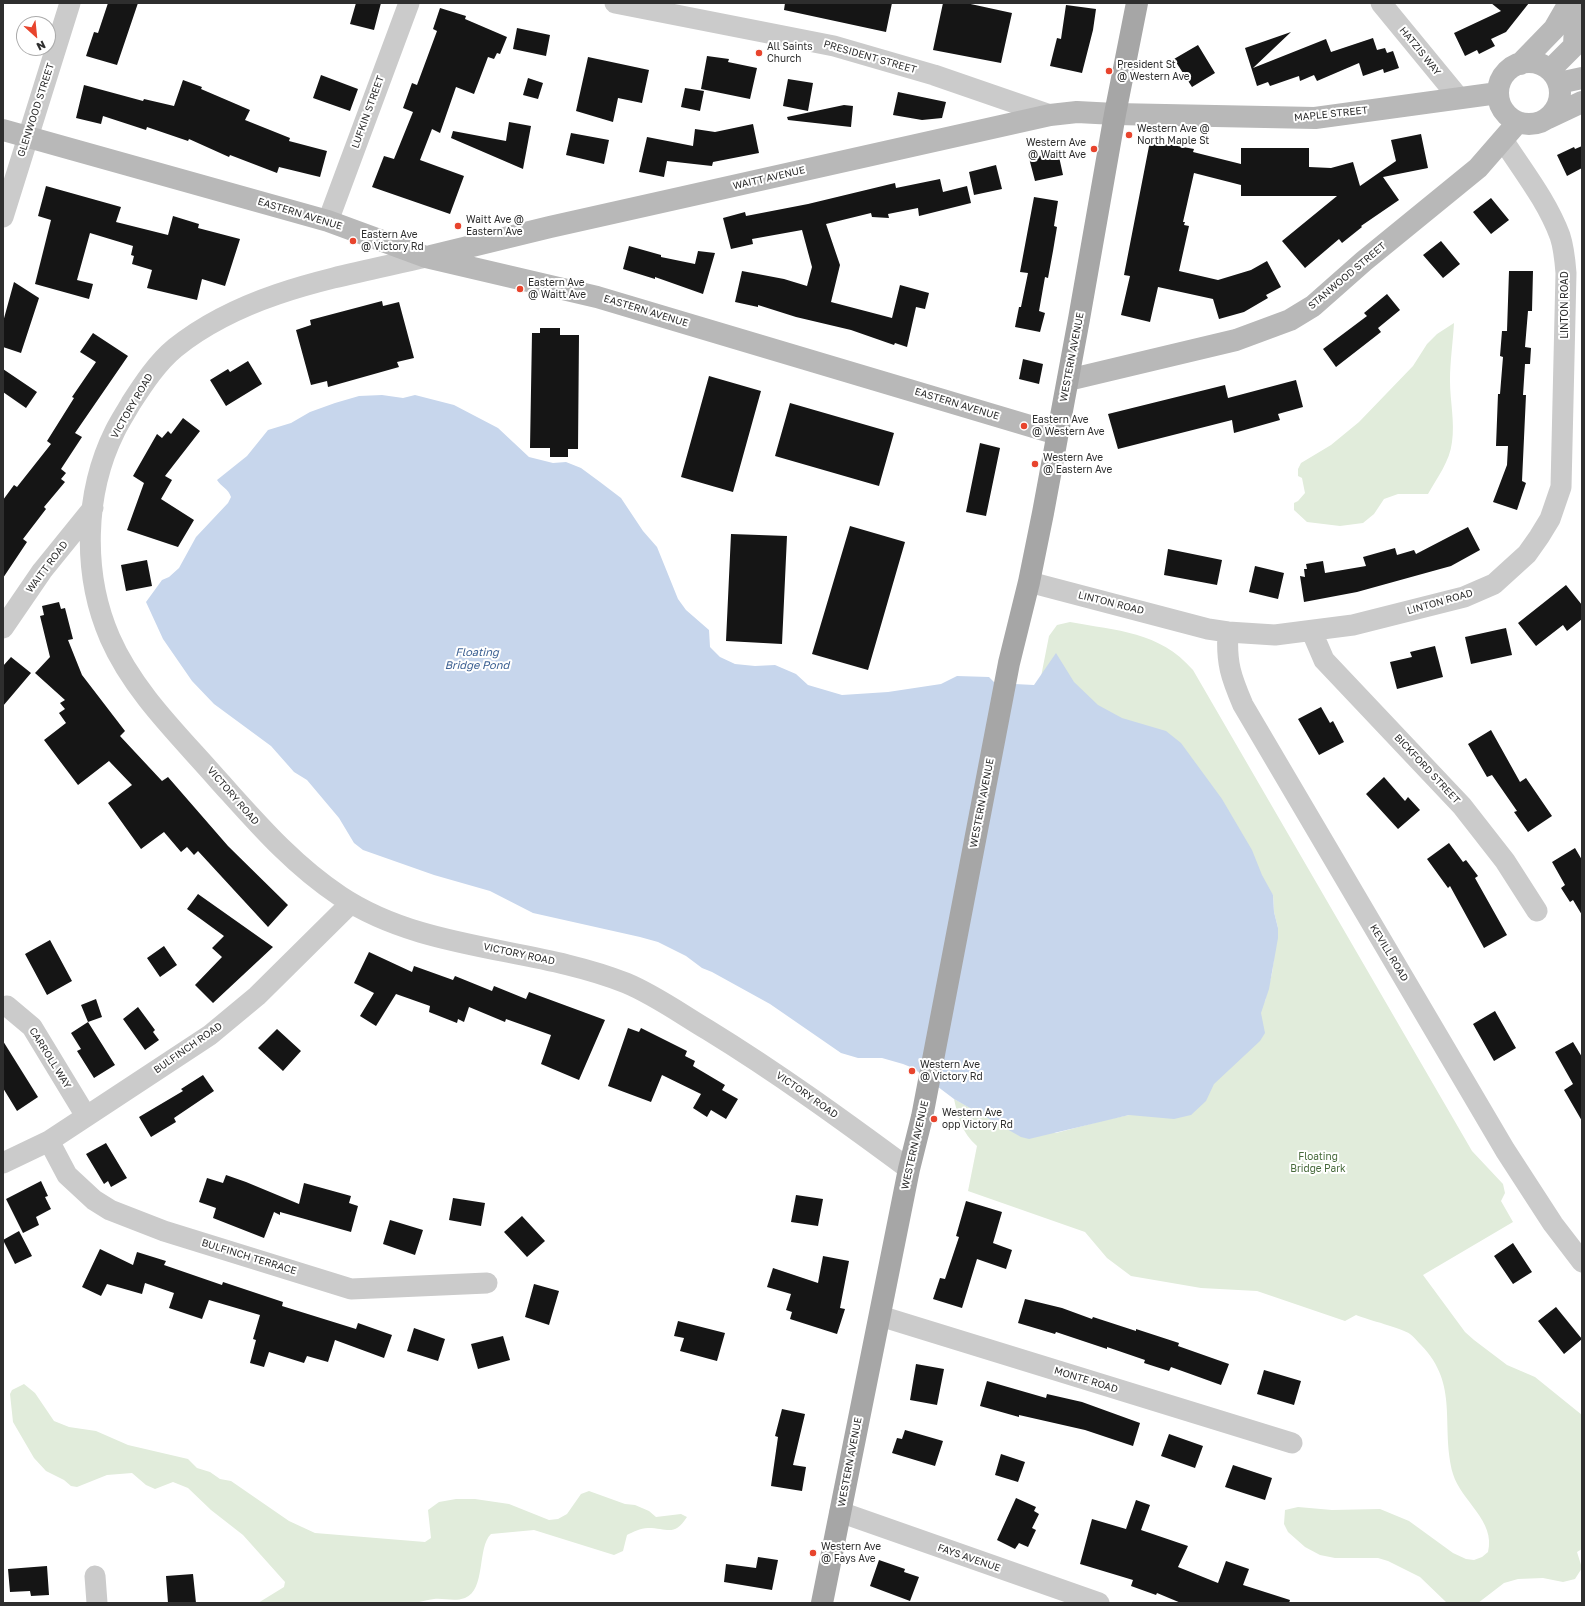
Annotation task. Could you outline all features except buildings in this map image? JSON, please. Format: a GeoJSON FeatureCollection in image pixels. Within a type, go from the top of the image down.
{"type":"FeatureCollection","features":[{"type":"Feature","properties":{"kind":"main road","name":"WESTERN AVENUE"},"geometry":{"type":"LineString","coordinates":[[822,1603],[910,1169],[922,1117],[1008,674],[1029,582],[1068,380],[1115,114],[1137,3]]}},
{"type":"Feature","properties":{"kind":"main road"},"geometry":{"type":"LineString","coordinates":[[1520,64],[1554,30],[1570,3]]}},
{"type":"Feature","properties":{"kind":"main road"},"geometry":{"type":"LineString","coordinates":[[1554,77],[1578,55],[1576,3]]}},
{"type":"Feature","properties":{"kind":"main road"},"geometry":{"type":"LineString","coordinates":[[1548,118],[1555,111],[1559,102],[1560,93],[1554,77],[1541,64],[1531,62],[1520,64],[1509,69],[1503,76],[1498,93],[1499,102],[1509,118],[1518,122],[1537,123],[1548,118],[1582,102]]}},
{"type":"Feature","properties":{"kind":"main road"},"geometry":{"type":"LineString","coordinates":[[1554,77],[1582,78]]}},
{"type":"Feature","properties":{"kind":"main road","name":"MAPLE STREET"},"geometry":{"type":"LineString","coordinates":[[1115,114],[1315,118],[1498,93]]}},
{"type":"Feature","properties":{"kind":"main road","name":"WAITT AVENUE"},"geometry":{"type":"LineString","coordinates":[[426,257],[565,223],[1050,115],[1077,112],[1115,114]]}},
{"type":"Feature","properties":{"kind":"main road","name":"STANWOOD STREET"},"geometry":{"type":"LineString","coordinates":[[1068,380],[1236,340],[1290,320],[1313,306],[1364,261],[1478,168],[1518,122]]}},
{"type":"Feature","properties":{"kind":"main road","name":"EASTERN AVENUE"},"geometry":{"type":"LineString","coordinates":[[3,130],[328,221],[426,257],[597,297],[1057,434]]}},
{"type":"Feature","properties":{"kind":"street","name":"GLENWOOD STREET"},"geometry":{"type":"LineString","coordinates":[[3,217],[70,3]]}},
{"type":"Feature","properties":{"kind":"street","name":"LUFKIN STREET"},"geometry":{"type":"LineString","coordinates":[[328,221],[409,3]]}},
{"type":"Feature","properties":{"kind":"street","name":"PRESIDENT STREET"},"geometry":{"type":"LineString","coordinates":[[614,3],[708,12],[834,46],[934,76],[1050,115]]}},
{"type":"Feature","properties":{"kind":"street","name":"HATZIS WAY"},"geometry":{"type":"LineString","coordinates":[[1381,3],[1459,98]]}},
{"type":"Feature","properties":{"kind":"street","name":"LINTON ROAD"},"geometry":{"type":"LineString","coordinates":[[1029,582],[1208,629],[1228,632],[1275,635],[1312,632],[1353,625],[1464,597],[1494,584],[1527,554],[1550,519],[1557,503],[1561,486],[1566,295],[1564,252],[1560,236],[1544,202],[1503,140]]}},
{"type":"Feature","properties":{"kind":"street","name":"VICTORY ROAD"},"geometry":{"type":"LineString","coordinates":[[426,257],[306,285],[274,295],[213,324],[176,347],[154,368],[114,432],[94,495],[91,564],[98,602],[110,638],[132,677],[158,712],[264,831],[292,860],[316,880],[350,903],[381,918],[431,934],[564,963],[626,983],[656,998],[735,1047],[840,1118],[910,1169]]}},
{"type":"Feature","properties":{"kind":"street","name":"WAITT ROAD"},"geometry":{"type":"LineString","coordinates":[[3,628],[42,571],[93,508]]}},
{"type":"Feature","properties":{"kind":"street","name":"KEVILL ROAD"},"geometry":{"type":"LineString","coordinates":[[1228,632],[1227,656],[1231,678],[1242,705],[1506,1150],[1553,1224],[1582,1262]]}},
{"type":"Feature","properties":{"kind":"street","name":"BICKFORD STREET"},"geometry":{"type":"LineString","coordinates":[[1312,632],[1324,660],[1462,806],[1505,861],[1537,911]]}},
{"type":"Feature","properties":{"kind":"street","name":"BULFINCH ROAD"},"geometry":{"type":"LineString","coordinates":[[3,1163],[48,1140],[210,1035],[257,996],[350,903]]}},
{"type":"Feature","properties":{"kind":"street","name":"CARROLL WAY"},"geometry":{"type":"LineString","coordinates":[[7,1006],[32,1027],[86,1116]]}},
{"type":"Feature","properties":{"kind":"street","name":"BULFINCH TERRACE"},"geometry":{"type":"LineString","coordinates":[[48,1140],[67,1175],[94,1200],[110,1210],[164,1231],[350,1289],[487,1283]]}},
{"type":"Feature","properties":{"kind":"street","name":"MONTE ROAD"},"geometry":{"type":"LineString","coordinates":[[880,1316],[1292,1443]]}},
{"type":"Feature","properties":{"kind":"street","name":"FAYS AVENUE"},"geometry":{"type":"LineString","coordinates":[[840,1512],[1099,1603]]}},
{"type":"Feature","properties":{"kind":"street"},"geometry":{"type":"LineString","coordinates":[[95,1576],[97,1603]]}},
{"type":"Feature","properties":{"kind":"green space"},"geometry":{"type":"Polygon","coordinates":[[[1454,323],[1450,366],[1453,427],[1451,449],[1446,463],[1428,494],[1398,494],[1384,499],[1374,514],[1363,523],[1340,526],[1307,522],[1294,510],[1294,503],[1298,501],[1305,493],[1302,478],[1298,476],[1298,469],[1301,463],[1331,445],[1359,422],[1413,366],[1427,344],[1437,334],[1454,323]]]}},
{"type":"Feature","properties":{"kind":"green space","name":"Floating Bridge Park"},"geometry":{"type":"Polygon","coordinates":[[[1070,622],[1121,631],[1152,640],[1166,647],[1180,657],[1193,670],[1472,1151],[1503,1184],[1505,1193],[1501,1201],[1513,1222],[1423,1275],[1465,1332],[1474,1340],[1507,1365],[1535,1377],[1582,1415],[1582,1549],[1577,1552],[1582,1568],[1575,1579],[1563,1582],[1543,1578],[1518,1579],[1504,1583],[1478,1603],[1447,1603],[1420,1577],[1388,1561],[1378,1558],[1335,1558],[1320,1555],[1305,1547],[1288,1532],[1284,1524],[1285,1510],[1298,1507],[1332,1510],[1380,1509],[1409,1521],[1453,1553],[1466,1559],[1474,1560],[1482,1557],[1488,1552],[1489,1541],[1483,1521],[1457,1484],[1453,1474],[1449,1456],[1447,1406],[1441,1375],[1433,1360],[1421,1345],[1410,1334],[1400,1329],[1356,1315],[1345,1321],[1257,1291],[1201,1288],[1131,1276],[1107,1258],[1085,1232],[968,1191],[977,1146],[964,1130],[954,1099],[998,1123],[1056,1133],[1105,1120],[1129,1115],[1141,1115],[1265,1001],[1272,973],[1278,928],[1274,912],[1273,895],[1037,697],[1049,636],[1057,625],[1070,622]]]}},
{"type":"Feature","properties":{"kind":"green space"},"geometry":{"type":"Polygon","coordinates":[[[24,1384],[35,1393],[54,1421],[69,1427],[96,1431],[128,1445],[188,1459],[197,1468],[210,1472],[220,1479],[231,1481],[289,1521],[315,1533],[425,1542],[431,1538],[428,1510],[439,1502],[456,1499],[475,1499],[509,1504],[549,1520],[558,1519],[567,1514],[581,1494],[589,1491],[625,1504],[635,1505],[649,1511],[656,1517],[681,1514],[687,1517],[678,1527],[674,1529],[645,1528],[627,1535],[623,1551],[614,1555],[534,1530],[491,1534],[484,1548],[479,1578],[476,1586],[472,1593],[461,1599],[434,1599],[416,1603],[258,1603],[284,1587],[285,1582],[243,1535],[211,1510],[188,1488],[173,1482],[155,1489],[146,1485],[132,1473],[107,1475],[77,1487],[71,1486],[64,1480],[46,1471],[34,1458],[13,1422],[10,1394],[12,1390],[24,1384]]]}},
{"type":"Feature","properties":{"kind":"water","name":"Floating Bridge Pond"},"geometry":{"type":"Polygon","coordinates":[[[382,395],[403,398],[415,395],[454,405],[498,428],[529,457],[553,463],[566,462],[581,468],[621,498],[643,531],[657,547],[678,599],[686,610],[709,630],[710,647],[720,657],[735,664],[755,666],[775,665],[796,674],[808,685],[842,695],[888,692],[941,684],[957,676],[989,677],[995,683],[1034,685],[1056,653],[1074,682],[1098,705],[1122,718],[1166,731],[1181,743],[1222,799],[1252,850],[1262,875],[1273,895],[1278,938],[1269,989],[1261,1013],[1265,1033],[1260,1041],[1214,1084],[1206,1101],[1191,1115],[1174,1119],[1129,1115],[1029,1139],[1021,1137],[954,1099],[913,1068],[882,1058],[858,1058],[841,1053],[770,1004],[702,968],[686,956],[658,942],[533,913],[490,891],[434,875],[363,850],[354,843],[339,818],[307,780],[294,772],[271,746],[214,704],[192,681],[163,639],[146,602],[162,580],[169,577],[179,568],[196,537],[228,503],[231,497],[230,494],[217,480],[247,456],[268,430],[291,423],[310,412],[335,403],[359,396],[382,395]]]}},
{"type":"Feature","properties":{"kind":"place","name":"All Saints Church"},"geometry":{"type":"Point","coordinates":[759,53]}},
{"type":"Feature","properties":{"kind":"place","name":"President St @ Western Ave"},"geometry":{"type":"Point","coordinates":[1109,71]}},
{"type":"Feature","properties":{"kind":"place","name":"Western Ave @ North Maple St"},"geometry":{"type":"Point","coordinates":[1129,135]}},
{"type":"Feature","properties":{"kind":"place","name":"Western Ave @ Waitt Ave"},"geometry":{"type":"Point","coordinates":[1094,149]}},
{"type":"Feature","properties":{"kind":"place","name":"Waitt Ave @ Eastern Ave"},"geometry":{"type":"Point","coordinates":[458,226]}},
{"type":"Feature","properties":{"kind":"place","name":"Eastern Ave @ Victory Rd"},"geometry":{"type":"Point","coordinates":[353,241]}},
{"type":"Feature","properties":{"kind":"place","name":"Eastern Ave @ Waitt Ave"},"geometry":{"type":"Point","coordinates":[520,289]}},
{"type":"Feature","properties":{"kind":"place","name":"Eastern Ave @ Western Ave"},"geometry":{"type":"Point","coordinates":[1024,426]}},
{"type":"Feature","properties":{"kind":"place","name":"Western Ave @ Eastern Ave"},"geometry":{"type":"Point","coordinates":[1035,464]}},
{"type":"Feature","properties":{"kind":"place","name":"Western Ave @ Victory Rd"},"geometry":{"type":"Point","coordinates":[912,1071]}},
{"type":"Feature","properties":{"kind":"place","name":"Western Ave opp Victory Rd"},"geometry":{"type":"Point","coordinates":[934,1119]}},
{"type":"Feature","properties":{"kind":"place","name":"Western Ave @ Fays Ave"},"geometry":{"type":"Point","coordinates":[813,1553]}}]}
